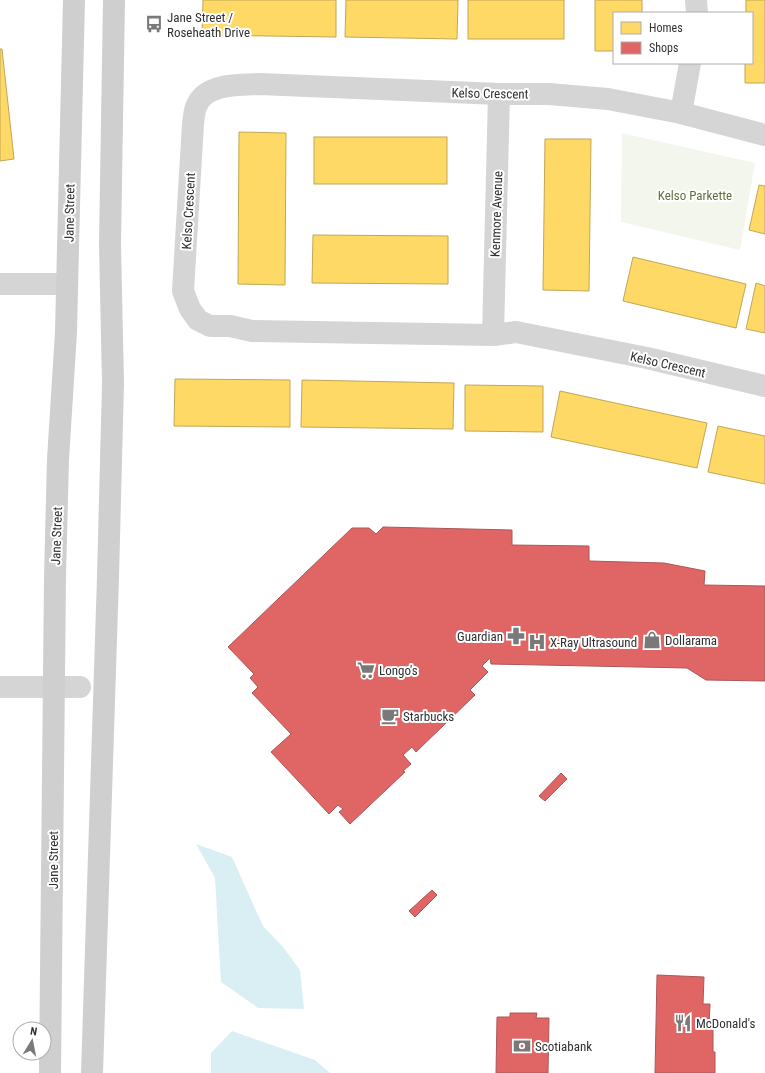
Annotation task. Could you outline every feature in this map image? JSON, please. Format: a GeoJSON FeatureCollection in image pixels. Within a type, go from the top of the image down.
{"type":"FeatureCollection","features":[{"type":"Feature","properties":{"kind":"main road","name":"Jane Street"},"geometry":{"type":"LineString","coordinates":[[50,1073],[55,577],[58,474],[66,332],[74,0]]}},
{"type":"Feature","properties":{"kind":"main road"},"geometry":{"type":"LineString","coordinates":[[92,1073],[113,383],[110,244],[114,0]]}},
{"type":"Feature","properties":{"kind":"street"},"geometry":{"type":"LineString","coordinates":[[696,0],[696,12]]}},
{"type":"Feature","properties":{"kind":"street"},"geometry":{"type":"LineString","coordinates":[[681,113],[690,64]]}},
{"type":"Feature","properties":{"kind":"street","name":"Kelso Crescent"},"geometry":{"type":"LineString","coordinates":[[765,135],[681,113],[608,99],[549,94],[500,94],[260,84],[223,87],[206,93],[197,105],[193,124],[183,291],[190,309],[198,320],[210,326],[230,326],[252,330],[493,334],[516,332],[647,358],[765,386]]}},
{"type":"Feature","properties":{"kind":"street","name":"Kenmore Avenue"},"geometry":{"type":"LineString","coordinates":[[493,334],[500,94]]}},
{"type":"Feature","properties":{"kind":"street"},"geometry":{"type":"LineString","coordinates":[[0,284],[66,284]]}},
{"type":"Feature","properties":{"kind":"street"},"geometry":{"type":"LineString","coordinates":[[0,687],[80,687]]}},
{"type":"Feature","properties":{"kind":"green space","name":"Kelso Parkette"},"geometry":{"type":"Polygon","coordinates":[[[622,133],[755,163],[740,250],[621,222],[622,133]]]}},
{"type":"Feature","properties":{"kind":"shaded area"},"geometry":{"type":"Polygon","coordinates":[[[196,844],[232,857],[263,926],[283,947],[300,970],[304,1009],[258,1008],[221,982],[215,878],[196,844]]]}},
{"type":"Feature","properties":{"kind":"shaded area"},"geometry":{"type":"Polygon","coordinates":[[[232,1031],[315,1060],[330,1073],[211,1073],[211,1053],[232,1031]]]}},
{"type":"Feature","properties":{"kind":"building: Homes"},"geometry":{"type":"Polygon","coordinates":[[[203,0],[336,0],[336,37],[202,35],[203,0]]]}},
{"type":"Feature","properties":{"kind":"building: Homes"},"geometry":{"type":"Polygon","coordinates":[[[346,0],[458,0],[457,39],[345,37],[346,0]]]}},
{"type":"Feature","properties":{"kind":"building: Homes"},"geometry":{"type":"Polygon","coordinates":[[[468,0],[564,0],[564,39],[468,39],[468,0]]]}},
{"type":"Feature","properties":{"kind":"building: Homes"},"geometry":{"type":"Polygon","coordinates":[[[595,0],[642,0],[642,12],[613,12],[613,51],[595,51],[595,0]]]}},
{"type":"Feature","properties":{"kind":"building: Homes"},"geometry":{"type":"Polygon","coordinates":[[[746,0],[765,0],[765,83],[745,83],[745,64],[753,64],[753,12],[746,12],[746,0]]]}},
{"type":"Feature","properties":{"kind":"building: Homes"},"geometry":{"type":"Polygon","coordinates":[[[0,49],[2,49],[14,159],[0,161],[0,49]]]}},
{"type":"Feature","properties":{"kind":"building: Homes"},"geometry":{"type":"Polygon","coordinates":[[[239,132],[286,133],[285,285],[238,284],[239,132]]]}},
{"type":"Feature","properties":{"kind":"building: Homes"},"geometry":{"type":"Polygon","coordinates":[[[314,137],[447,137],[447,184],[314,184],[314,137]]]}},
{"type":"Feature","properties":{"kind":"building: Homes"},"geometry":{"type":"Polygon","coordinates":[[[545,139],[591,139],[589,291],[543,290],[545,139]]]}},
{"type":"Feature","properties":{"kind":"building: Homes"},"geometry":{"type":"Polygon","coordinates":[[[759,185],[765,186],[765,234],[749,230],[759,185]]]}},
{"type":"Feature","properties":{"kind":"building: Homes"},"geometry":{"type":"Polygon","coordinates":[[[313,235],[448,236],[448,284],[312,283],[313,235]]]}},
{"type":"Feature","properties":{"kind":"building: Homes"},"geometry":{"type":"Polygon","coordinates":[[[633,257],[746,284],[736,328],[623,301],[633,257]]]}},
{"type":"Feature","properties":{"kind":"building: Homes"},"geometry":{"type":"Polygon","coordinates":[[[756,283],[765,286],[765,333],[746,329],[756,283]]]}},
{"type":"Feature","properties":{"kind":"building: Homes"},"geometry":{"type":"Polygon","coordinates":[[[175,379],[290,380],[290,427],[174,426],[175,379]]]}},
{"type":"Feature","properties":{"kind":"building: Homes"},"geometry":{"type":"Polygon","coordinates":[[[302,380],[454,383],[453,429],[301,427],[302,380]]]}},
{"type":"Feature","properties":{"kind":"building: Homes"},"geometry":{"type":"Polygon","coordinates":[[[465,385],[543,386],[543,432],[465,431],[465,385]]]}},
{"type":"Feature","properties":{"kind":"building: Homes"},"geometry":{"type":"Polygon","coordinates":[[[560,391],[707,423],[697,468],[551,437],[560,391]]]}},
{"type":"Feature","properties":{"kind":"building: Homes"},"geometry":{"type":"Polygon","coordinates":[[[718,426],[765,436],[765,484],[708,472],[718,426]]]}},
{"type":"Feature","properties":{"kind":"building: Shops"},"geometry":{"type":"Polygon","coordinates":[[[383,527],[512,530],[512,545],[589,546],[589,561],[664,563],[705,571],[704,585],[765,586],[765,681],[706,680],[687,668],[491,664],[490,658],[482,666],[488,672],[470,690],[475,695],[416,752],[412,747],[403,755],[411,764],[403,771],[405,772],[350,824],[339,812],[343,809],[338,805],[329,814],[271,752],[291,734],[252,693],[258,687],[250,678],[254,674],[228,647],[352,528],[369,528],[376,534],[383,527]]]}},
{"type":"Feature","properties":{"kind":"building: Shops"},"geometry":{"type":"Polygon","coordinates":[[[561,773],[567,779],[545,801],[539,796],[561,773]]]}},
{"type":"Feature","properties":{"kind":"building: Shops"},"geometry":{"type":"Polygon","coordinates":[[[432,890],[437,895],[415,917],[409,911],[432,890]]]}},
{"type":"Feature","properties":{"kind":"building: Shops","name":"McDonald's"},"geometry":{"type":"Polygon","coordinates":[[[657,975],[704,977],[703,1004],[710,1004],[709,1027],[713,1028],[715,1073],[655,1073],[657,975]]]}},
{"type":"Feature","properties":{"kind":"building: Shops","name":"Scotiabank"},"geometry":{"type":"Polygon","coordinates":[[[510,1013],[537,1013],[536,1018],[549,1018],[548,1073],[496,1073],[497,1017],[510,1017],[510,1013]]]}},
{"type":"Feature","properties":{"kind":"place","name":"Jane Street / Roseheath Drive"},"geometry":{"type":"Point","coordinates":[154,24]}},
{"type":"Feature","properties":{"kind":"place","name":"Guardian"},"geometry":{"type":"Point","coordinates":[516,636]}},
{"type":"Feature","properties":{"kind":"place","name":"Dollarama"},"geometry":{"type":"Point","coordinates":[652,640]}},
{"type":"Feature","properties":{"kind":"place","name":"X-Ray Ultrasound"},"geometry":{"type":"Point","coordinates":[537,642]}},
{"type":"Feature","properties":{"kind":"place","name":"Longo's"},"geometry":{"type":"Point","coordinates":[366,670]}},
{"type":"Feature","properties":{"kind":"place","name":"Starbucks"},"geometry":{"type":"Point","coordinates":[390,716]}},
{"type":"Feature","properties":{"kind":"place","name":"McDonald's"},"geometry":{"type":"Point","coordinates":[683,1023]}},
{"type":"Feature","properties":{"kind":"place","name":"Scotiabank"},"geometry":{"type":"Point","coordinates":[522,1046]}}]}
